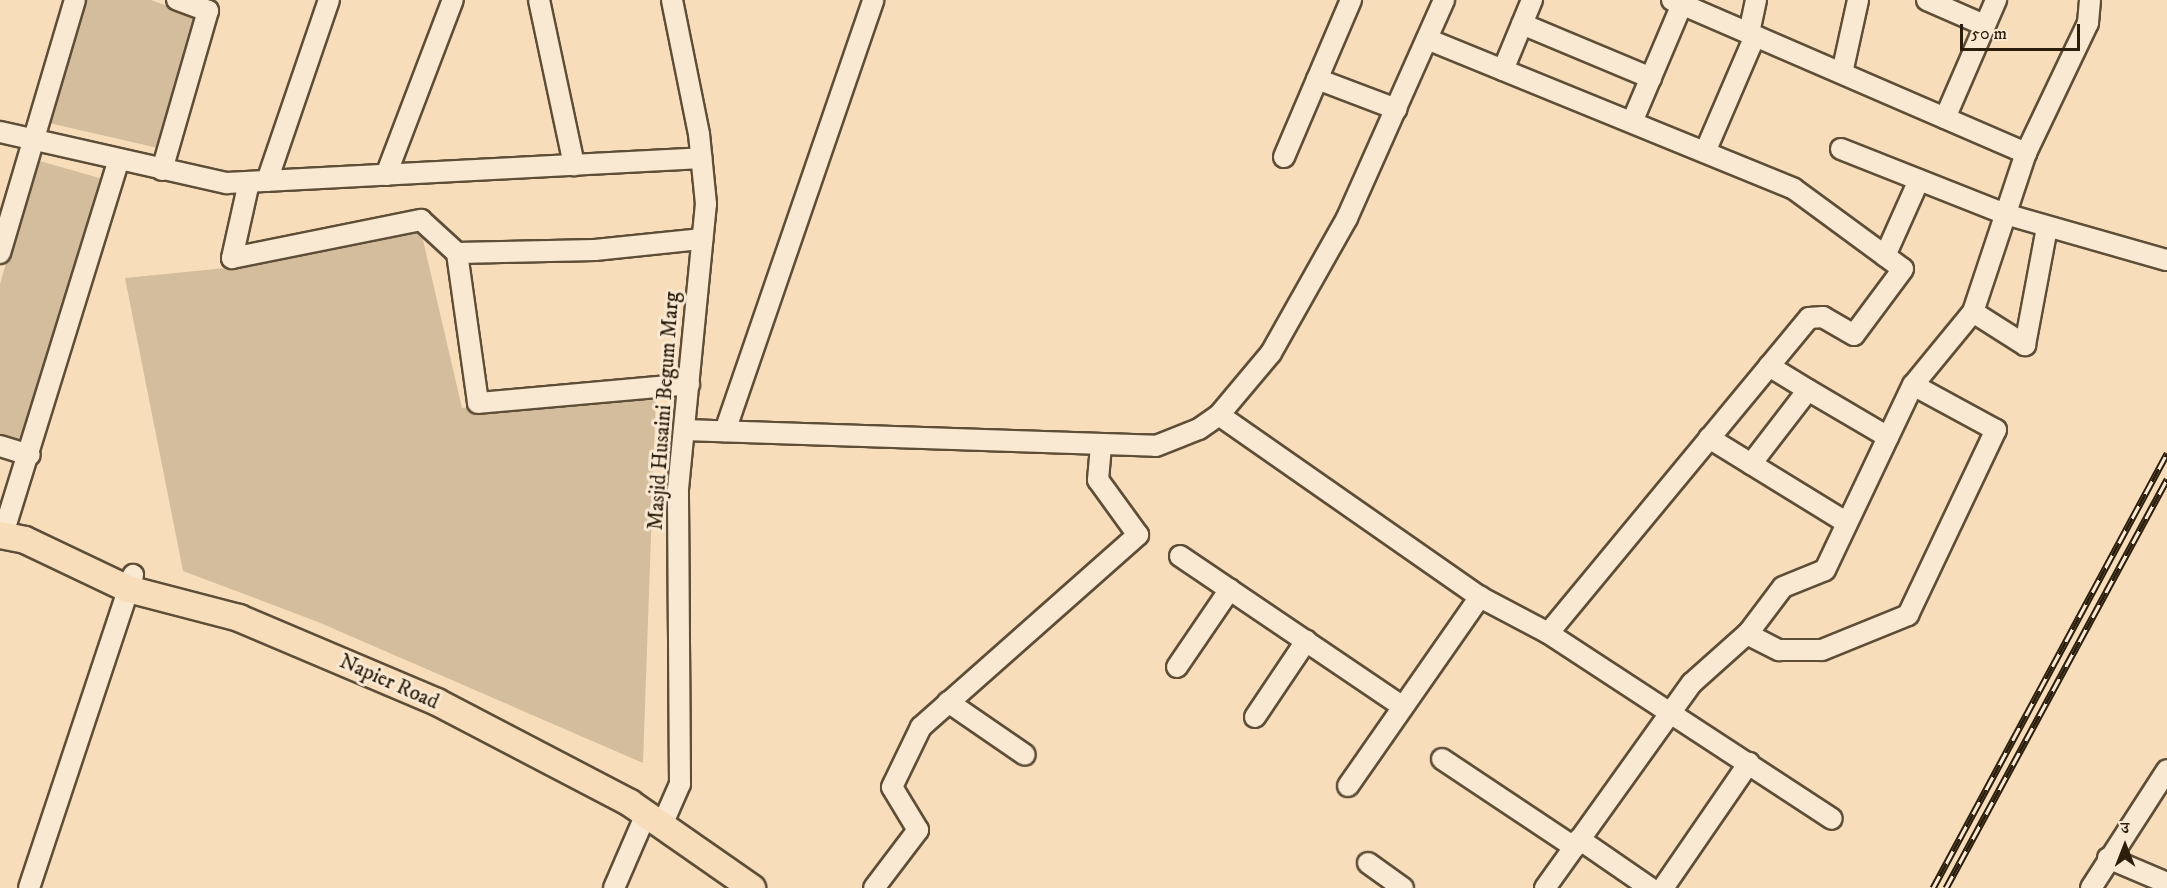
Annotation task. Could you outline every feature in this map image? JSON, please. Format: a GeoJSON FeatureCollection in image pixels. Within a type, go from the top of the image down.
{"type":"FeatureCollection","features":[{"type":"Feature","properties":{"kind":"main road","name":"Napier Road"},"geometry":{"type":"LineString","coordinates":[[2,525],[25,540],[131,582],[166,599],[239,618],[437,702],[654,820],[752,888]]}},
{"type":"Feature","properties":{"kind":"street"},"geometry":{"type":"LineString","coordinates":[[0,253],[75,0]]}},
{"type":"Feature","properties":{"kind":"street"},"geometry":{"type":"LineString","coordinates":[[162,170],[208,11],[177,0]]}},
{"type":"Feature","properties":{"kind":"street"},"geometry":{"type":"LineString","coordinates":[[329,0],[258,182],[232,258],[421,220],[457,253],[478,403],[689,384]]}},
{"type":"Feature","properties":{"kind":"street"},"geometry":{"type":"LineString","coordinates":[[386,175],[453,0]]}},
{"type":"Feature","properties":{"kind":"street"},"geometry":{"type":"LineString","coordinates":[[539,0],[574,165]]}},
{"type":"Feature","properties":{"kind":"street","name":"Masjid Husaini Begum Marg"},"geometry":{"type":"LineString","coordinates":[[614,888],[654,820],[680,784],[678,513],[702,239],[701,158],[672,0]]}},
{"type":"Feature","properties":{"kind":"street"},"geometry":{"type":"LineString","coordinates":[[725,431],[873,0]]}},
{"type":"Feature","properties":{"kind":"street"},"geometry":{"type":"LineString","coordinates":[[1284,157],[1351,0]]}},
{"type":"Feature","properties":{"kind":"street"},"geometry":{"type":"LineString","coordinates":[[684,430],[1156,446],[1220,415],[1271,353],[1347,218],[1444,0]]}},
{"type":"Feature","properties":{"kind":"street"},"geometry":{"type":"LineString","coordinates":[[1503,70],[1532,0]]}},
{"type":"Feature","properties":{"kind":"street"},"geometry":{"type":"LineString","coordinates":[[1705,152],[1752,34],[1756,0]]}},
{"type":"Feature","properties":{"kind":"street"},"geometry":{"type":"LineString","coordinates":[[1842,74],[1858,0]]}},
{"type":"Feature","properties":{"kind":"street"},"geometry":{"type":"LineString","coordinates":[[1927,0],[1984,25]]}},
{"type":"Feature","properties":{"kind":"street"},"geometry":{"type":"LineString","coordinates":[[1945,118],[1996,0]]}},
{"type":"Feature","properties":{"kind":"street"},"geometry":{"type":"LineString","coordinates":[[1545,888],[1692,684],[1747,634],[1783,586],[1825,570],[1912,385],[1973,312],[2026,153],[2088,23],[2090,0]]}},
{"type":"Feature","properties":{"kind":"street"},"geometry":{"type":"LineString","coordinates":[[1632,122],[1651,78],[1677,2],[2026,153]]}},
{"type":"Feature","properties":{"kind":"street"},"geometry":{"type":"LineString","coordinates":[[1522,24],[1651,78]]}},
{"type":"Feature","properties":{"kind":"street"},"geometry":{"type":"LineString","coordinates":[[1427,39],[1794,189],[1903,269],[1854,335],[1823,317],[1809,318],[1548,633]]}},
{"type":"Feature","properties":{"kind":"street"},"geometry":{"type":"LineString","coordinates":[[1317,79],[1396,109]]}},
{"type":"Feature","properties":{"kind":"street"},"geometry":{"type":"LineString","coordinates":[[0,132],[227,183],[701,158]]}},
{"type":"Feature","properties":{"kind":"street"},"geometry":{"type":"LineString","coordinates":[[1841,149],[2005,214],[2167,260]]}},
{"type":"Feature","properties":{"kind":"street"},"geometry":{"type":"LineString","coordinates":[[2,525],[30,455],[119,160]]}},
{"type":"Feature","properties":{"kind":"street"},"geometry":{"type":"LineString","coordinates":[[1885,256],[1919,180]]}},
{"type":"Feature","properties":{"kind":"street"},"geometry":{"type":"LineString","coordinates":[[1973,312],[2025,345],[2047,227]]}},
{"type":"Feature","properties":{"kind":"street"},"geometry":{"type":"LineString","coordinates":[[457,253],[595,250],[702,239]]}},
{"type":"Feature","properties":{"kind":"street"},"geometry":{"type":"LineString","coordinates":[[1769,366],[1888,437]]}},
{"type":"Feature","properties":{"kind":"street"},"geometry":{"type":"LineString","coordinates":[[1747,634],[1779,650],[1822,650],[1908,615],[1996,430],[1912,385]]}},
{"type":"Feature","properties":{"kind":"street"},"geometry":{"type":"LineString","coordinates":[[1752,464],[1808,390]]}},
{"type":"Feature","properties":{"kind":"street"},"geometry":{"type":"LineString","coordinates":[[1220,415],[1480,597],[1548,633],[1833,819]]}},
{"type":"Feature","properties":{"kind":"street"},"geometry":{"type":"LineString","coordinates":[[1709,438],[1847,523]]}},
{"type":"Feature","properties":{"kind":"street"},"geometry":{"type":"LineString","coordinates":[[874,888],[918,830],[892,787],[921,727],[1138,535],[1098,480],[1101,445]]}},
{"type":"Feature","properties":{"kind":"street"},"geometry":{"type":"LineString","coordinates":[[0,446],[30,455]]}},
{"type":"Feature","properties":{"kind":"street"},"geometry":{"type":"LineString","coordinates":[[1180,556],[1403,707]]}},
{"type":"Feature","properties":{"kind":"street"},"geometry":{"type":"LineString","coordinates":[[29,888],[131,582]]}},
{"type":"Feature","properties":{"kind":"street"},"geometry":{"type":"LineString","coordinates":[[1178,667],[1230,590]]}},
{"type":"Feature","properties":{"kind":"street"},"geometry":{"type":"LineString","coordinates":[[1348,786],[1480,597]]}},
{"type":"Feature","properties":{"kind":"street"},"geometry":{"type":"LineString","coordinates":[[1255,717],[1306,641]]}},
{"type":"Feature","properties":{"kind":"street"},"geometry":{"type":"LineString","coordinates":[[948,702],[1025,755]]}},
{"type":"Feature","properties":{"kind":"street"},"geometry":{"type":"LineString","coordinates":[[1442,759],[1576,843],[1663,887],[1749,764]]}},
{"type":"Feature","properties":{"kind":"street"},"geometry":{"type":"LineString","coordinates":[[2091,888],[2108,858],[2167,770]]}},
{"type":"Feature","properties":{"kind":"street"},"geometry":{"type":"LineString","coordinates":[[2108,858],[2167,883]]}},
{"type":"Feature","properties":{"kind":"street"},"geometry":{"type":"LineString","coordinates":[[1368,863],[1404,888]]}},
{"type":"Feature","properties":{"kind":"shaded area"},"geometry":{"type":"Polygon","coordinates":[[[84,0],[151,0],[198,17],[158,148],[49,123],[84,0]]]}},
{"type":"Feature","properties":{"kind":"shaded area"},"geometry":{"type":"Polygon","coordinates":[[[36,160],[103,179],[26,447],[0,439],[0,284],[36,160]]]}},
{"type":"Feature","properties":{"kind":"shaded area"},"geometry":{"type":"Polygon","coordinates":[[[420,227],[462,408],[656,394],[643,763],[318,622],[183,571],[125,278],[226,268],[420,227]]]}},
{"type":"Feature","properties":{"kind":"railway"},"geometry":{"type":"LineString","coordinates":[[1933,888],[2167,453]]}},
{"type":"Feature","properties":{"kind":"railway"},"geometry":{"type":"LineString","coordinates":[[1946,888],[2167,479]]}}]}
